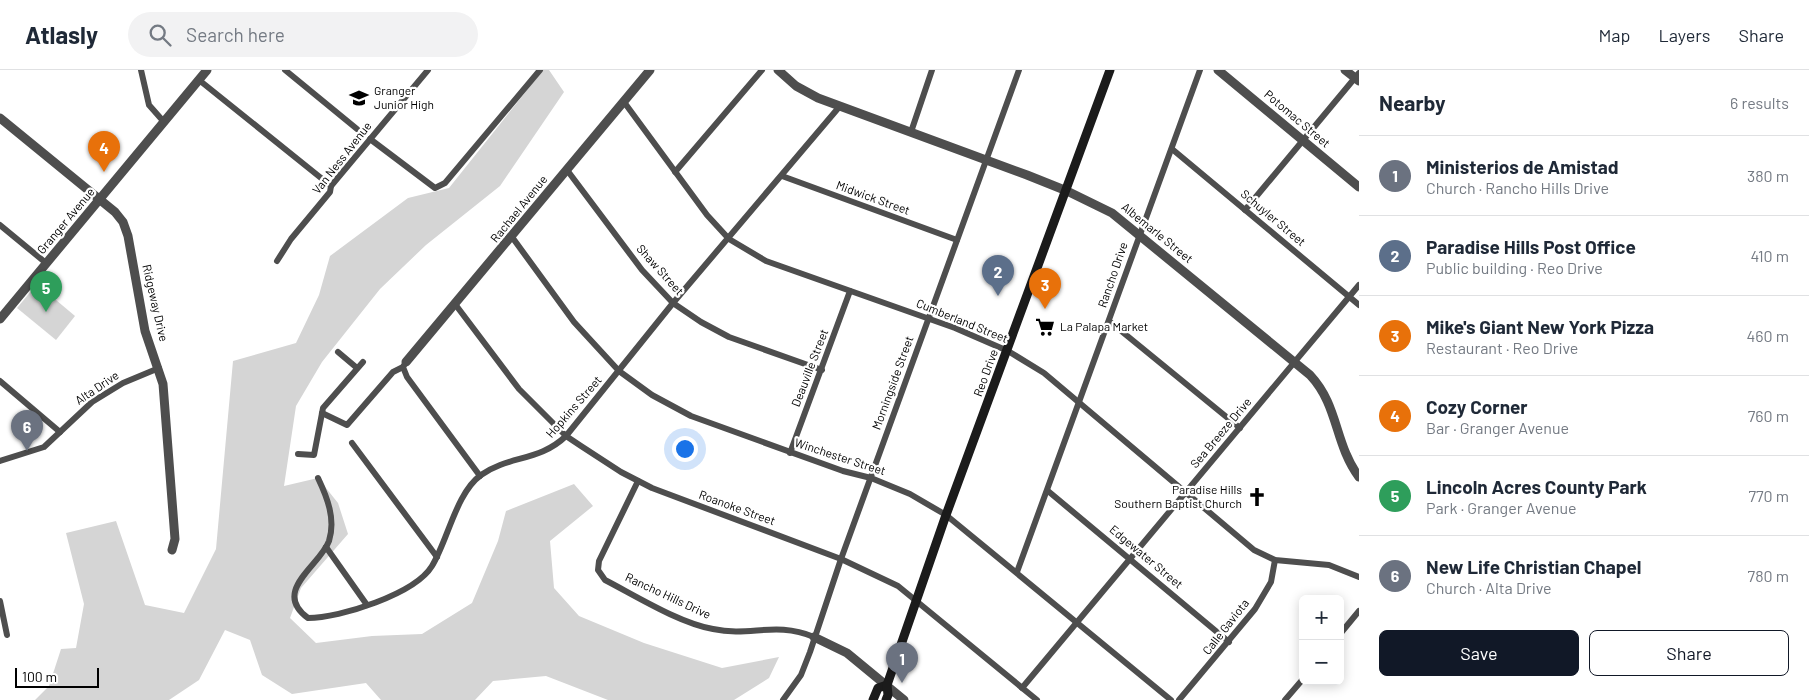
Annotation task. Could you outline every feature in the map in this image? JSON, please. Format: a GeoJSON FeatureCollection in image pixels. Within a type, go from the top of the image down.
{"type":"FeatureCollection","features":[{"type":"Feature","properties":{"kind":"main road","name":"Reo Drive"},"geometry":{"type":"LineString","coordinates":[[886,700],[888,695],[887,685],[946,515],[1110,70]]}},
{"type":"Feature","properties":{"kind":"main road","name":"Reo Drive"},"geometry":{"type":"LineString","coordinates":[[873,700],[878,688],[887,685]]}},
{"type":"Feature","properties":{"kind":"street"},"geometry":{"type":"LineString","coordinates":[[141,70],[149,104],[164,122]]}},
{"type":"Feature","properties":{"kind":"street","name":"Granger Avenue"},"geometry":{"type":"LineString","coordinates":[[0,319],[207,70]]}},
{"type":"Feature","properties":{"kind":"street"},"geometry":{"type":"LineString","coordinates":[[285,70],[357,129]]}},
{"type":"Feature","properties":{"kind":"street","name":"Van Ness Avenue"},"geometry":{"type":"LineString","coordinates":[[277,261],[290,239],[330,192],[331,186],[428,70]]}},
{"type":"Feature","properties":{"kind":"street"},"geometry":{"type":"LineString","coordinates":[[370,139],[434,188],[445,183],[540,70]]}},
{"type":"Feature","properties":{"kind":"street","name":"Rachael Avenue"},"geometry":{"type":"LineString","coordinates":[[404,365],[650,70]]}},
{"type":"Feature","properties":{"kind":"street"},"geometry":{"type":"LineString","coordinates":[[675,172],[762,70]]}},
{"type":"Feature","properties":{"kind":"street","name":"Albemarle Street"},"geometry":{"type":"LineString","coordinates":[[778,70],[804,91],[1067,190],[1112,213],[1140,234],[1314,379],[1326,396],[1332,409],[1343,451],[1359,477]]}},
{"type":"Feature","properties":{"kind":"street"},"geometry":{"type":"LineString","coordinates":[[911,132],[932,70]]}},
{"type":"Feature","properties":{"kind":"street","name":"Morningside Street"},"geometry":{"type":"LineString","coordinates":[[783,700],[801,675],[841,559],[1020,70]]}},
{"type":"Feature","properties":{"kind":"street","name":"Rancho Drive"},"geometry":{"type":"LineString","coordinates":[[1017,572],[1200,70]]}},
{"type":"Feature","properties":{"kind":"street","name":"Potomac Street"},"geometry":{"type":"LineString","coordinates":[[1218,70],[1359,187]]}},
{"type":"Feature","properties":{"kind":"street"},"geometry":{"type":"LineString","coordinates":[[1245,210],[1302,140],[1358,77],[1345,70]]}},
{"type":"Feature","properties":{"kind":"street"},"geometry":{"type":"LineString","coordinates":[[199,80],[331,186]]}},
{"type":"Feature","properties":{"kind":"street","name":"Cumberland Street"},"geometry":{"type":"LineString","coordinates":[[624,102],[707,214],[729,239],[766,261],[929,318],[1008,351],[1044,373],[1254,550],[1275,560],[1329,565],[1359,577]]}},
{"type":"Feature","properties":{"kind":"street","name":"Hopkins Street"},"geometry":{"type":"LineString","coordinates":[[318,478],[329,502],[331,531],[326,547],[301,576],[297,584],[296,598],[300,612],[308,618],[320,617],[367,605],[413,585],[429,571],[460,504],[480,476],[495,467],[546,452],[566,436],[673,303],[840,106]]}},
{"type":"Feature","properties":{"kind":"street","name":"Ridgeway Drive"},"geometry":{"type":"LineString","coordinates":[[0,118],[100,200],[123,222],[128,236],[146,331],[163,384],[175,539],[172,550]]}},
{"type":"Feature","properties":{"kind":"street","name":"Schuyler Street"},"geometry":{"type":"LineString","coordinates":[[1172,149],[1359,305]]}},
{"type":"Feature","properties":{"kind":"street","name":"Shaw Street"},"geometry":{"type":"LineString","coordinates":[[567,170],[642,270],[673,303],[701,322],[729,337],[822,370]]}},
{"type":"Feature","properties":{"kind":"street","name":"Midwick Street"},"geometry":{"type":"LineString","coordinates":[[782,176],[957,240]]}},
{"type":"Feature","properties":{"kind":"street"},"geometry":{"type":"LineString","coordinates":[[0,225],[46,264]]}},
{"type":"Feature","properties":{"kind":"street","name":"Winchester Street"},"geometry":{"type":"LineString","coordinates":[[512,237],[574,322],[619,371],[655,397],[691,416],[790,453],[871,478],[910,494],[946,515],[1171,700]]}},
{"type":"Feature","properties":{"kind":"street","name":"Sea Breeze Drive"},"geometry":{"type":"LineString","coordinates":[[1022,688],[1359,285]]}},
{"type":"Feature","properties":{"kind":"street","name":"Deauville Street"},"geometry":{"type":"LineString","coordinates":[[790,453],[850,291]]}},
{"type":"Feature","properties":{"kind":"street","name":"Roanoke Street"},"geometry":{"type":"LineString","coordinates":[[455,304],[519,389],[566,436],[638,481],[841,559],[898,586],[1038,700]]}},
{"type":"Feature","properties":{"kind":"street"},"geometry":{"type":"LineString","coordinates":[[1109,321],[1240,428]]}},
{"type":"Feature","properties":{"kind":"street"},"geometry":{"type":"LineString","coordinates":[[338,352],[357,368]]}},
{"type":"Feature","properties":{"kind":"street"},"geometry":{"type":"LineString","coordinates":[[298,454],[314,455],[324,408],[362,362]]}},
{"type":"Feature","properties":{"kind":"street"},"geometry":{"type":"LineString","coordinates":[[322,413],[342,425],[347,425],[352,422],[393,372],[404,365],[407,377],[480,476]]}},
{"type":"Feature","properties":{"kind":"street","name":"Alta Drive"},"geometry":{"type":"LineString","coordinates":[[0,462],[44,447],[92,402],[123,383],[159,368]]}},
{"type":"Feature","properties":{"kind":"street"},"geometry":{"type":"LineString","coordinates":[[0,381],[60,432]]}},
{"type":"Feature","properties":{"kind":"street"},"geometry":{"type":"LineString","coordinates":[[352,444],[437,557]]}},
{"type":"Feature","properties":{"kind":"street","name":"Rancho Hills Drive"},"geometry":{"type":"LineString","coordinates":[[638,481],[600,558],[598,570],[605,580],[686,620],[710,629],[727,632],[775,628],[800,631],[847,653],[904,700]]}},
{"type":"Feature","properties":{"kind":"street","name":"Edgewater Street"},"geometry":{"type":"LineString","coordinates":[[1048,490],[1229,642]]}},
{"type":"Feature","properties":{"kind":"street"},"geometry":{"type":"LineString","coordinates":[[326,547],[367,605]]}},
{"type":"Feature","properties":{"kind":"street","name":"Calle Gaviota"},"geometry":{"type":"LineString","coordinates":[[1180,700],[1250,617],[1271,582],[1275,560]]}},
{"type":"Feature","properties":{"kind":"street"},"geometry":{"type":"LineString","coordinates":[[0,601],[7,635]]}},
{"type":"Feature","properties":{"kind":"street"},"geometry":{"type":"LineString","coordinates":[[1344,629],[1359,611]]}},
{"type":"Feature","properties":{"kind":"street"},"geometry":{"type":"LineString","coordinates":[[1285,700],[1299,684]]}},
{"type":"Feature","properties":{"kind":"shaded area"},"geometry":{"type":"Polygon","coordinates":[[[543,70],[549,70],[564,92],[500,186],[426,245],[380,289],[322,362],[296,406],[284,486],[318,478],[338,503],[348,534],[301,588],[290,618],[316,643],[372,636],[422,634],[472,603],[498,541],[506,511],[574,484],[593,506],[550,541],[554,588],[579,616],[644,643],[722,668],[779,657],[769,678],[734,700],[608,700],[546,676],[493,681],[475,700],[381,700],[366,683],[292,694],[262,675],[250,640],[225,630],[199,680],[169,700],[35,700],[49,686],[61,649],[76,648],[84,604],[66,533],[116,521],[145,605],[184,613],[216,549],[233,361],[296,343],[319,295],[330,256],[408,198],[449,188],[543,70]]]}},
{"type":"Feature","properties":{"kind":"shaded area"},"geometry":{"type":"Polygon","coordinates":[[[37,284],[75,316],[56,340],[17,308],[37,284]]]}},
{"type":"Feature","properties":{"kind":"place","name":"Granger Junior High"},"geometry":{"type":"Point","coordinates":[359,98]}},
{"type":"Feature","properties":{"kind":"place","name":"Cozy Corner"},"geometry":{"type":"Point","coordinates":[104,172]}},
{"type":"Feature","properties":{"kind":"place","name":"Paradise Hills Post Office"},"geometry":{"type":"Point","coordinates":[998,296]}},
{"type":"Feature","properties":{"kind":"place","name":"Mike's Giant New York Pizza"},"geometry":{"type":"Point","coordinates":[1045,309]}},
{"type":"Feature","properties":{"kind":"place","name":"Lincoln Acres County Park"},"geometry":{"type":"Point","coordinates":[46,312]}},
{"type":"Feature","properties":{"kind":"place","name":"La Palapa Market"},"geometry":{"type":"Point","coordinates":[1045,327]}},
{"type":"Feature","properties":{"kind":"place","name":"New Life Christian Chapel"},"geometry":{"type":"Point","coordinates":[27,451]}},
{"type":"Feature","properties":{"kind":"place","name":"Paradise Hills Southern Baptist Church"},"geometry":{"type":"Point","coordinates":[1257,497]}},
{"type":"Feature","properties":{"kind":"place","name":"Ministerios de Amistad"},"geometry":{"type":"Point","coordinates":[902,683]}}]}
